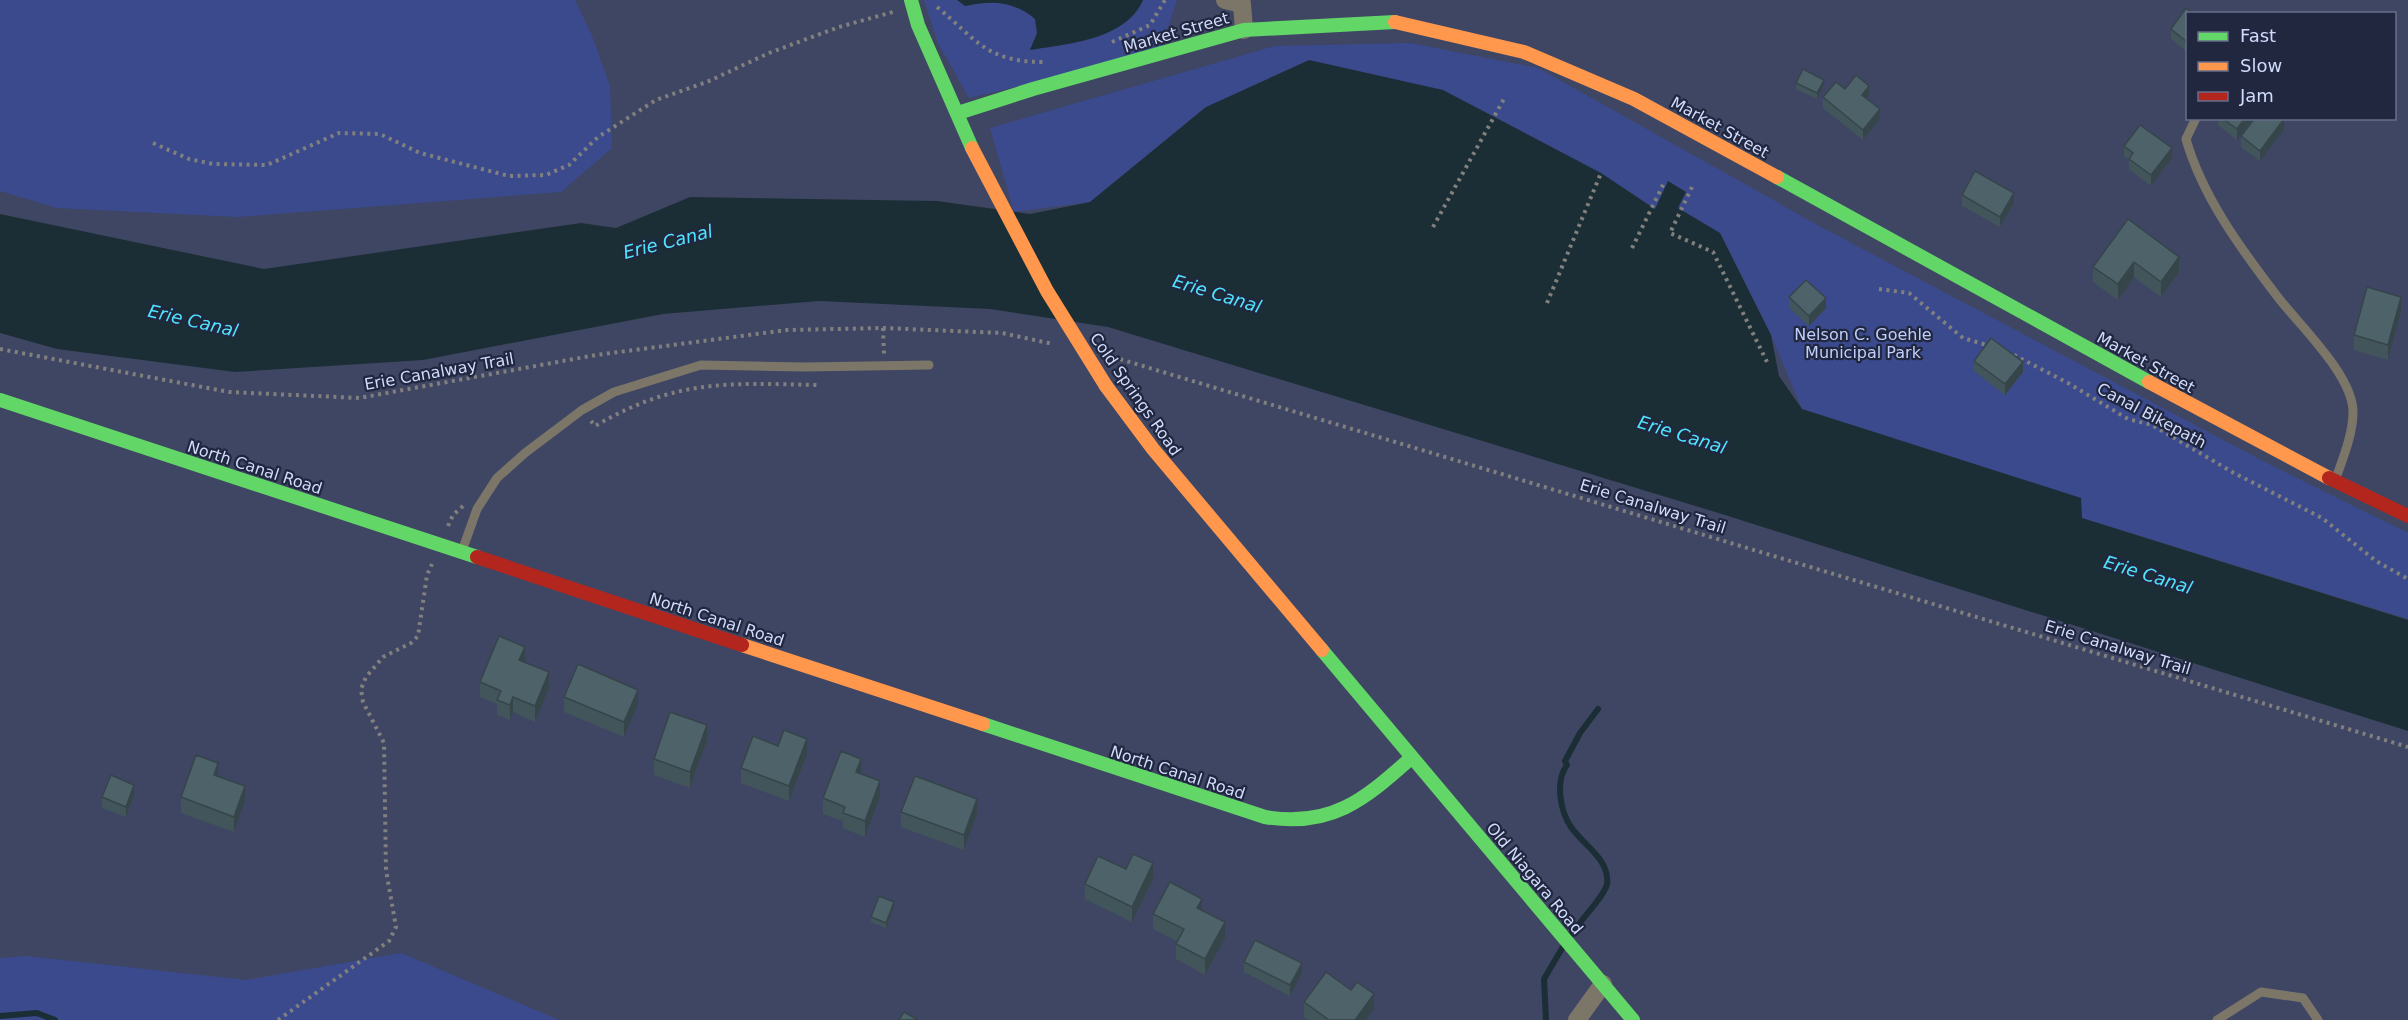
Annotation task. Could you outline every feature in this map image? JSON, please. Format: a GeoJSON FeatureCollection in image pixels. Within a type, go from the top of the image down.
{"type":"FeatureCollection","features":[{"type":"Feature","properties":{"kind":"street","name":"Cold Springs Road"},"geometry":{"type":"LineString","coordinates":[[911,0],[918,25],[972,148],[1047,291],[1106,386],[1153,449],[1411,758]]}},
{"type":"Feature","properties":{"kind":"street"},"geometry":{"type":"LineString","coordinates":[[1225,0],[1242,4],[1244,30]]}},
{"type":"Feature","properties":{"kind":"street","name":"Market Street"},"geometry":{"type":"LineString","coordinates":[[958,113],[1033,89],[1244,30],[1400,22],[1524,52],[1634,99],[2297,463],[2408,516]]}},
{"type":"Feature","properties":{"kind":"street","name":"North Canal Road"},"geometry":{"type":"LineString","coordinates":[[0,400],[1279,821],[1313,821],[1341,812],[1377,788],[1411,758]]}},
{"type":"Feature","properties":{"kind":"street","name":"Old Niagara Road"},"geometry":{"type":"LineString","coordinates":[[1411,758],[1633,1020]]}},
{"type":"Feature","properties":{"kind":"street"},"geometry":{"type":"LineString","coordinates":[[1577,1020],[1603,984]]}},
{"type":"Feature","properties":{"kind":"lane"},"geometry":{"type":"LineString","coordinates":[[2195,120],[2186,139],[2193,165],[2223,219],[2277,296],[2342,376],[2353,411],[2344,454],[2335,481]]}},
{"type":"Feature","properties":{"kind":"lane"},"geometry":{"type":"LineString","coordinates":[[462,551],[477,509],[496,478],[582,410],[614,392],[701,365],[884,366],[929,364]]}},
{"type":"Feature","properties":{"kind":"lane"},"geometry":{"type":"LineString","coordinates":[[2217,1020],[2261,992],[2303,998],[2318,1020]]}},
{"type":"Feature","properties":{"kind":"path"},"geometry":{"type":"LineString","coordinates":[[1103,46],[1150,25],[1165,0]]}},
{"type":"Feature","properties":{"kind":"path"},"geometry":{"type":"LineString","coordinates":[[930,2],[970,39],[996,55],[1022,62],[1051,62]]}},
{"type":"Feature","properties":{"kind":"path"},"geometry":{"type":"LineString","coordinates":[[153,143],[189,159],[213,164],[267,165],[339,133],[380,134],[420,153],[509,176],[546,175],[569,165],[598,137],[656,100],[707,82],[769,53],[839,27],[896,11]]}},
{"type":"Feature","properties":{"kind":"path"},"geometry":{"type":"LineString","coordinates":[[1433,227],[1505,97]]}},
{"type":"Feature","properties":{"kind":"path"},"geometry":{"type":"LineString","coordinates":[[1547,303],[1601,173]]}},
{"type":"Feature","properties":{"kind":"path"},"geometry":{"type":"LineString","coordinates":[[1632,248],[1664,183]]}},
{"type":"Feature","properties":{"kind":"path"},"geometry":{"type":"LineString","coordinates":[[1692,187],[1671,233],[1713,252],[1769,366]]}},
{"type":"Feature","properties":{"kind":"path"},"geometry":{"type":"LineString","coordinates":[[1878,289],[1909,293],[1963,338],[1992,347]]}},
{"type":"Feature","properties":{"kind":"path"},"geometry":{"type":"LineString","coordinates":[[883,328],[884,366]]}},
{"type":"Feature","properties":{"kind":"path","name":"Erie Canalway Trail"},"geometry":{"type":"LineString","coordinates":[[0,349],[229,392],[359,398],[596,355],[787,330],[883,328],[1002,333],[1058,345]]}},
{"type":"Feature","properties":{"kind":"path","name":"Canal Bikepath"},"geometry":{"type":"LineString","coordinates":[[2012,354],[2068,383],[2128,419],[2152,425],[2234,473],[2322,518],[2376,561],[2408,579]]}},
{"type":"Feature","properties":{"kind":"path","name":"Erie Canalway Trail"},"geometry":{"type":"LineString","coordinates":[[1103,355],[2408,747]]}},
{"type":"Feature","properties":{"kind":"path"},"geometry":{"type":"LineString","coordinates":[[582,410],[595,426],[626,408],[682,389],[731,384],[817,385]]}},
{"type":"Feature","properties":{"kind":"path"},"geometry":{"type":"LineString","coordinates":[[440,544],[453,515],[466,504]]}},
{"type":"Feature","properties":{"kind":"path"},"geometry":{"type":"LineString","coordinates":[[278,1020],[389,941],[396,927],[386,870],[384,743],[363,702],[361,689],[366,677],[383,657],[411,644],[418,636],[427,575]]}},
{"type":"Feature","properties":{"kind":"green space"},"geometry":{"type":"Polygon","coordinates":[[[0,0],[575,0],[591,33],[610,86],[612,148],[561,192],[238,217],[57,208],[0,191],[0,0]]]}},
{"type":"Feature","properties":{"kind":"green space"},"geometry":{"type":"Polygon","coordinates":[[[924,0],[1177,0],[1160,53],[969,98],[938,43],[924,0]]]}},
{"type":"Feature","properties":{"kind":"green space","name":"Nelson C. Goehle Municipal Park"},"geometry":{"type":"Polygon","coordinates":[[[1410,43],[1538,68],[1823,228],[2265,462],[2408,533],[2408,619],[2082,518],[2080,498],[1802,409],[1771,335],[1720,233],[1206,107],[1090,202],[1014,212],[990,128],[1275,46],[1410,43]]]}},
{"type":"Feature","properties":{"kind":"green space"},"geometry":{"type":"Polygon","coordinates":[[[401,953],[559,1020],[0,1020],[0,958],[26,956],[246,980],[401,953]]]}},
{"type":"Feature","properties":{"kind":"water"},"geometry":{"type":"Polygon","coordinates":[[[957,0],[1143,0],[1135,13],[1110,32],[1078,42],[1030,50],[1037,33],[1035,19],[1027,13],[1002,3],[965,6],[957,0]]]}},
{"type":"Feature","properties":{"kind":"water","name":"Erie Canal"},"geometry":{"type":"Polygon","coordinates":[[[1309,60],[1443,90],[1601,173],[1655,209],[1668,181],[1686,192],[1678,208],[1720,233],[1771,335],[1779,376],[1802,409],[2081,498],[2082,518],[2408,620],[2408,731],[1725,515],[1108,327],[990,309],[819,301],[663,314],[423,360],[235,372],[57,349],[0,333],[0,214],[264,269],[581,223],[616,228],[690,197],[937,201],[1030,214],[1090,202],[1206,107],[1309,60]]]}},
{"type":"Feature","properties":{"kind":"building"},"geometry":{"type":"Polygon","coordinates":[[[2186,8],[2191,12],[2186,12],[2186,41],[2171,29],[2186,8]]]}},
{"type":"Feature","properties":{"kind":"building"},"geometry":{"type":"Polygon","coordinates":[[[1803,69],[1824,80],[1817,93],[1796,83],[1803,69]]]}},
{"type":"Feature","properties":{"kind":"building"},"geometry":{"type":"Polygon","coordinates":[[[1856,75],[1869,86],[1862,95],[1880,109],[1863,130],[1823,97],[1836,82],[1845,89],[1856,75]]]}},
{"type":"Feature","properties":{"kind":"building"},"geometry":{"type":"Polygon","coordinates":[[[2225,120],[2244,120],[2237,129],[2225,120]]]}},
{"type":"Feature","properties":{"kind":"building"},"geometry":{"type":"Polygon","coordinates":[[[2253,120],[2283,120],[2260,151],[2241,136],[2253,120]]]}},
{"type":"Feature","properties":{"kind":"building"},"geometry":{"type":"Polygon","coordinates":[[[2140,125],[2172,148],[2151,175],[2129,159],[2133,153],[2124,146],[2140,125]]]}},
{"type":"Feature","properties":{"kind":"building"},"geometry":{"type":"Polygon","coordinates":[[[1975,171],[2014,193],[2000,217],[1962,195],[1975,171]]]}},
{"type":"Feature","properties":{"kind":"building"},"geometry":{"type":"Polygon","coordinates":[[[2128,219],[2179,257],[2161,282],[2134,262],[2118,284],[2093,267],[2128,219]]]}},
{"type":"Feature","properties":{"kind":"building"},"geometry":{"type":"Polygon","coordinates":[[[1806,280],[1826,298],[1809,316],[1789,297],[1806,280]]]}},
{"type":"Feature","properties":{"kind":"building"},"geometry":{"type":"Polygon","coordinates":[[[2367,287],[2401,297],[2388,345],[2354,335],[2367,287]]]}},
{"type":"Feature","properties":{"kind":"building"},"geometry":{"type":"Polygon","coordinates":[[[1991,338],[2023,362],[2005,384],[1974,361],[1991,338]]]}},
{"type":"Feature","properties":{"kind":"building"},"geometry":{"type":"Polygon","coordinates":[[[499,636],[525,647],[519,660],[549,672],[535,706],[513,697],[510,705],[497,700],[501,691],[480,682],[499,636]]]}},
{"type":"Feature","properties":{"kind":"building"},"geometry":{"type":"Polygon","coordinates":[[[578,664],[638,690],[624,722],[564,697],[578,664]]]}},
{"type":"Feature","properties":{"kind":"building"},"geometry":{"type":"Polygon","coordinates":[[[670,712],[707,725],[690,772],[654,759],[670,712]]]}},
{"type":"Feature","properties":{"kind":"building"},"geometry":{"type":"Polygon","coordinates":[[[784,730],[807,739],[789,786],[741,768],[753,736],[778,746],[784,730]]]}},
{"type":"Feature","properties":{"kind":"building"},"geometry":{"type":"Polygon","coordinates":[[[841,751],[861,759],[856,772],[880,781],[865,821],[843,813],[845,807],[823,798],[841,751]]]}},
{"type":"Feature","properties":{"kind":"building"},"geometry":{"type":"Polygon","coordinates":[[[196,755],[218,763],[214,775],[245,786],[234,817],[181,797],[196,755]]]}},
{"type":"Feature","properties":{"kind":"building"},"geometry":{"type":"Polygon","coordinates":[[[111,775],[134,785],[126,807],[102,797],[111,775]]]}},
{"type":"Feature","properties":{"kind":"building"},"geometry":{"type":"Polygon","coordinates":[[[915,776],[977,799],[964,835],[901,812],[915,776]]]}},
{"type":"Feature","properties":{"kind":"building"},"geometry":{"type":"Polygon","coordinates":[[[1133,854],[1153,863],[1132,907],[1085,884],[1098,856],[1126,869],[1133,854]]]}},
{"type":"Feature","properties":{"kind":"building"},"geometry":{"type":"Polygon","coordinates":[[[1170,882],[1202,899],[1197,908],[1225,922],[1205,959],[1176,944],[1184,929],[1153,914],[1170,882]]]}},
{"type":"Feature","properties":{"kind":"building"},"geometry":{"type":"Polygon","coordinates":[[[879,896],[894,902],[886,923],[871,917],[879,896]]]}},
{"type":"Feature","properties":{"kind":"building"},"geometry":{"type":"Polygon","coordinates":[[[1255,940],[1302,963],[1290,985],[1244,962],[1255,940]]]}},
{"type":"Feature","properties":{"kind":"building"},"geometry":{"type":"Polygon","coordinates":[[[1326,972],[1351,990],[1357,982],[1374,994],[1355,1020],[1329,1020],[1304,1002],[1326,972]]]}},
{"type":"Feature","properties":{"kind":"building"},"geometry":{"type":"Polygon","coordinates":[[[904,1012],[918,1020],[899,1020],[904,1012]]]}},
{"type":"Feature","properties":{"kind":"waterway"},"geometry":{"type":"LineString","coordinates":[[1569,937],[1601,896],[1607,884],[1604,867],[1595,853],[1571,827],[1564,813],[1560,796],[1561,779],[1567,765],[1565,761],[1580,733],[1598,709]]}},
{"type":"Feature","properties":{"kind":"waterway"},"geometry":{"type":"LineString","coordinates":[[1546,1020],[1544,979],[1564,945]]}},
{"type":"Feature","properties":{"kind":"waterway"},"geometry":{"type":"LineString","coordinates":[[0,1016],[37,1013],[55,1020]]}},
{"type":"Feature","properties":{"kind":"traffic: fast"},"geometry":{"type":"LineString","coordinates":[[911,0],[918,25],[972,148]]}},
{"type":"Feature","properties":{"kind":"traffic: fast"},"geometry":{"type":"LineString","coordinates":[[958,113],[1033,89],[1244,30],[1395,22]]}},
{"type":"Feature","properties":{"kind":"traffic: fast"},"geometry":{"type":"LineString","coordinates":[[1777,177],[2149,382]]}},
{"type":"Feature","properties":{"kind":"traffic: fast"},"geometry":{"type":"LineString","coordinates":[[0,400],[477,557]]}},
{"type":"Feature","properties":{"kind":"traffic: fast"},"geometry":{"type":"LineString","coordinates":[[1322,650],[1633,1020]]}},
{"type":"Feature","properties":{"kind":"traffic: fast"},"geometry":{"type":"LineString","coordinates":[[983,724],[1265,817],[1288,819],[1309,818],[1345,807],[1362,798],[1411,758]]}},
{"type":"Feature","properties":{"kind":"traffic: slow"},"geometry":{"type":"LineString","coordinates":[[1395,22],[1524,52],[1634,99],[1777,177]]}},
{"type":"Feature","properties":{"kind":"traffic: slow"},"geometry":{"type":"LineString","coordinates":[[972,148],[1047,291],[1106,386]]}},
{"type":"Feature","properties":{"kind":"traffic: slow"},"geometry":{"type":"LineString","coordinates":[[2149,382],[2329,478]]}},
{"type":"Feature","properties":{"kind":"traffic: slow"},"geometry":{"type":"LineString","coordinates":[[1106,386],[1153,449],[1322,650]]}},
{"type":"Feature","properties":{"kind":"traffic: slow"},"geometry":{"type":"LineString","coordinates":[[742,645],[983,724]]}},
{"type":"Feature","properties":{"kind":"traffic: jam"},"geometry":{"type":"LineString","coordinates":[[2329,478],[2408,516]]}},
{"type":"Feature","properties":{"kind":"traffic: jam"},"geometry":{"type":"LineString","coordinates":[[477,557],[742,645]]}}]}
